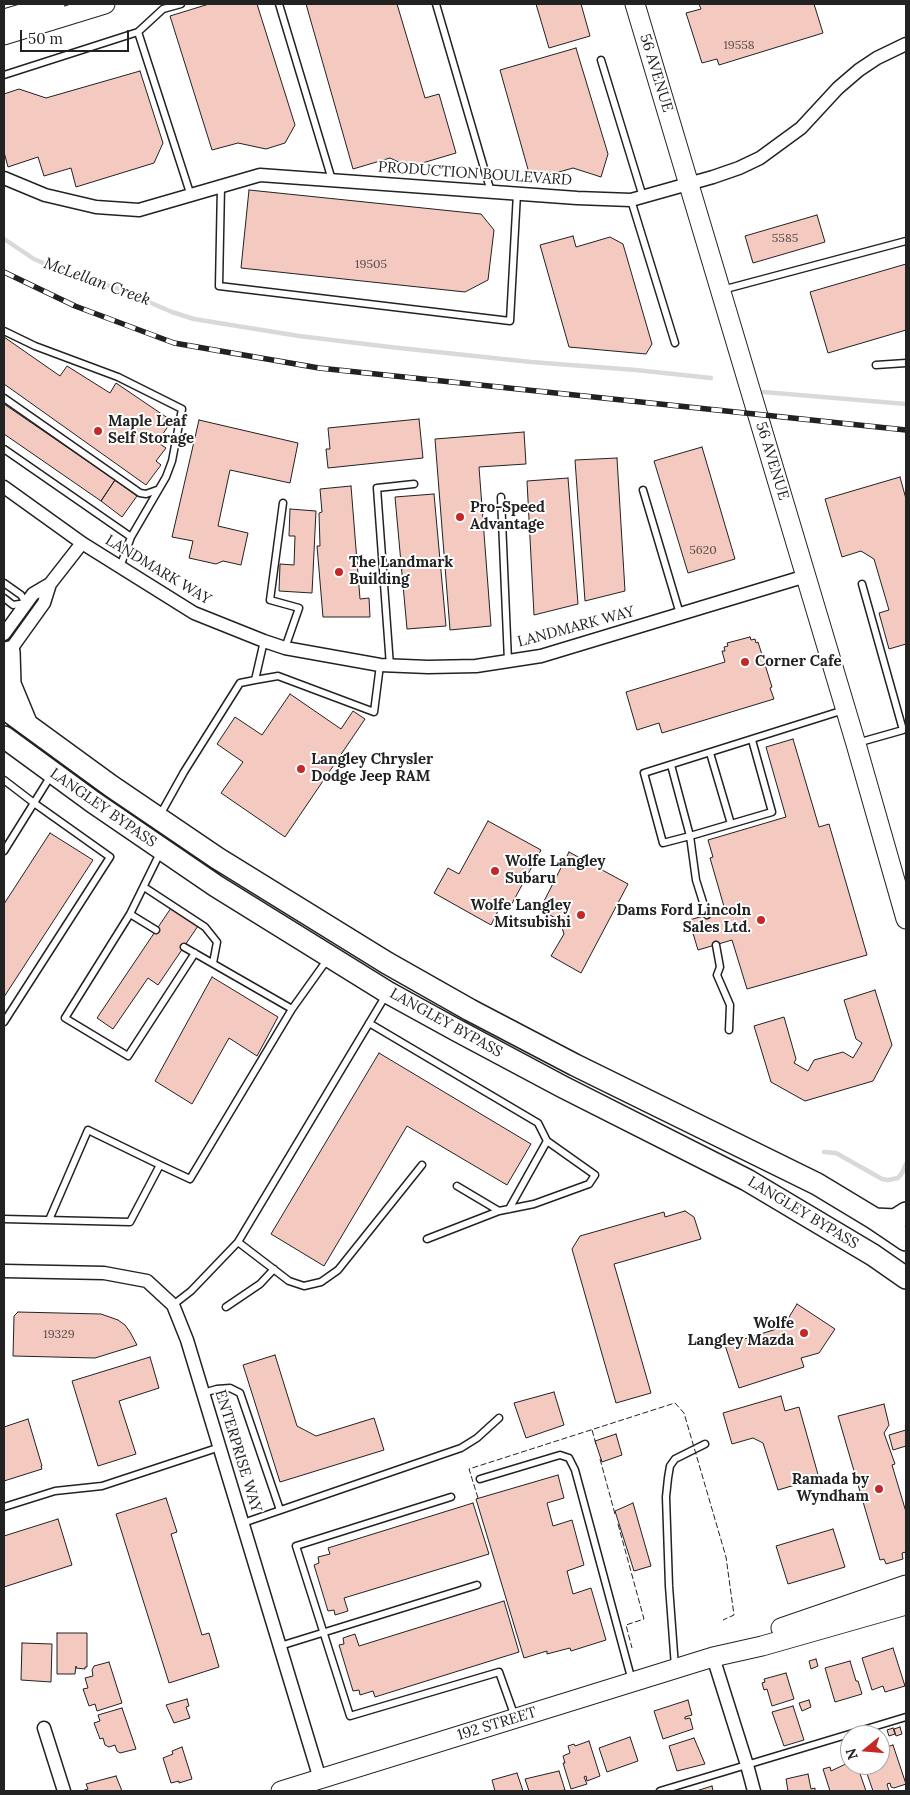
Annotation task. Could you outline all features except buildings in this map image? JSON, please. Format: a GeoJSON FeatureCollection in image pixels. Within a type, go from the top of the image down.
{"type":"FeatureCollection","features":[{"type":"Feature","properties":{"kind":"highway"},"geometry":{"type":"LineString","coordinates":[[5,648],[10,684],[27,726]]}},
{"type":"Feature","properties":{"kind":"highway","name":"LANGLEY BYPASS"},"geometry":{"type":"LineString","coordinates":[[4,708],[158,818],[293,906],[387,963],[575,1065],[817,1184],[875,1218],[906,1240]]}},
{"type":"Feature","properties":{"kind":"highway","name":"LANGLEY BYPASS"},"geometry":{"type":"LineString","coordinates":[[4,738],[216,886],[387,992],[563,1087],[747,1180],[873,1255],[906,1278]]}},
{"type":"Feature","properties":{"kind":"highway"},"geometry":{"type":"LineString","coordinates":[[875,1218],[895,1220],[906,1213]]}},
{"type":"Feature","properties":{"kind":"main road"},"geometry":{"type":"LineString","coordinates":[[4,19],[55,4]]}},
{"type":"Feature","properties":{"kind":"main road"},"geometry":{"type":"LineString","coordinates":[[4,35],[105,4]]}},
{"type":"Feature","properties":{"kind":"main road","name":"56 AVENUE"},"geometry":{"type":"LineString","coordinates":[[635,4],[856,744],[906,919]]}},
{"type":"Feature","properties":{"kind":"main road","name":"192 STREET"},"geometry":{"type":"LineString","coordinates":[[281,1791],[675,1669],[713,1656],[759,1636],[906,1585]]}},
{"type":"Feature","properties":{"kind":"main road","name":"192 STREET"},"geometry":{"type":"LineString","coordinates":[[713,1656],[762,1646],[906,1604]]}},
{"type":"Feature","properties":{"kind":"street","name":"PRODUCTION BOULEVARD"},"geometry":{"type":"LineString","coordinates":[[4,178],[45,195],[96,207],[140,210],[260,175],[491,192],[637,198],[739,168],[760,158],[801,128],[838,88],[859,70],[876,58],[906,44]]}},
{"type":"Feature","properties":{"kind":"street","name":"LANDMARK WAY"},"geometry":{"type":"LineString","coordinates":[[4,487],[82,543],[194,613],[285,648],[384,665],[428,667],[476,666],[541,656],[806,576]]}},
{"type":"Feature","properties":{"kind":"street"},"geometry":{"type":"LineString","coordinates":[[5,648],[44,603],[50,584],[82,543]]}},
{"type":"Feature","properties":{"kind":"street"},"geometry":{"type":"LineString","coordinates":[[5,648],[26,603],[33,594],[50,584]]}},
{"type":"Feature","properties":{"kind":"street","name":"ENTERPRISE WAY"},"geometry":{"type":"LineString","coordinates":[[4,1271],[104,1273],[147,1281],[173,1305],[187,1340],[320,1779]]}},
{"type":"Feature","properties":{"kind":"street"},"geometry":{"type":"LineString","coordinates":[[713,1656],[754,1791]]}},
{"type":"Feature","properties":{"kind":"street"},"geometry":{"type":"LineString","coordinates":[[44,1728],[64,1791]]}},
{"type":"Feature","properties":{"kind":"lane"},"geometry":{"type":"LineString","coordinates":[[4,75],[138,32],[163,9],[181,4]]}},
{"type":"Feature","properties":{"kind":"lane"},"geometry":{"type":"LineString","coordinates":[[279,4],[332,180]]}},
{"type":"Feature","properties":{"kind":"lane"},"geometry":{"type":"LineString","coordinates":[[436,4],[491,192]]}},
{"type":"Feature","properties":{"kind":"lane"},"geometry":{"type":"LineString","coordinates":[[138,32],[191,196]]}},
{"type":"Feature","properties":{"kind":"lane"},"geometry":{"type":"LineString","coordinates":[[602,60],[675,343]]}},
{"type":"Feature","properties":{"kind":"lane"},"geometry":{"type":"LineString","coordinates":[[221,186],[219,286],[510,321],[517,193]]}},
{"type":"Feature","properties":{"kind":"lane"},"geometry":{"type":"LineString","coordinates":[[721,290],[906,241]]}},
{"type":"Feature","properties":{"kind":"lane"},"geometry":{"type":"LineString","coordinates":[[4,331],[35,346],[118,377],[182,409],[172,461],[166,477],[131,537],[120,567]]}},
{"type":"Feature","properties":{"kind":"lane"},"geometry":{"type":"LineString","coordinates":[[876,365],[906,363]]}},
{"type":"Feature","properties":{"kind":"lane"},"geometry":{"type":"LineString","coordinates":[[4,398],[140,492],[146,494],[158,490]]}},
{"type":"Feature","properties":{"kind":"lane"},"geometry":{"type":"LineString","coordinates":[[4,449],[131,537]]}},
{"type":"Feature","properties":{"kind":"lane"},"geometry":{"type":"LineString","coordinates":[[158,818],[184,772],[240,683],[278,676],[374,712],[384,665],[377,488],[414,484]]}},
{"type":"Feature","properties":{"kind":"lane"},"geometry":{"type":"LineString","coordinates":[[643,490],[680,614]]}},
{"type":"Feature","properties":{"kind":"lane"},"geometry":{"type":"LineString","coordinates":[[500,497],[508,661]]}},
{"type":"Feature","properties":{"kind":"lane"},"geometry":{"type":"LineString","coordinates":[[283,503],[270,600],[299,608],[285,648]]}},
{"type":"Feature","properties":{"kind":"lane"},"geometry":{"type":"LineString","coordinates":[[4,583],[21,596],[26,603],[13,605],[4,598]]}},
{"type":"Feature","properties":{"kind":"lane"},"geometry":{"type":"LineString","coordinates":[[856,744],[903,730],[862,584]]}},
{"type":"Feature","properties":{"kind":"lane"},"geometry":{"type":"LineString","coordinates":[[254,680],[264,641]]}},
{"type":"Feature","properties":{"kind":"lane"},"geometry":{"type":"LineString","coordinates":[[752,740],[772,812],[664,843],[644,773],[845,710]]}},
{"type":"Feature","properties":{"kind":"lane"},"geometry":{"type":"LineString","coordinates":[[710,753],[731,824]]}},
{"type":"Feature","properties":{"kind":"lane"},"geometry":{"type":"LineString","coordinates":[[671,765],[690,836],[696,880],[707,915]]}},
{"type":"Feature","properties":{"kind":"lane"},"geometry":{"type":"LineString","coordinates":[[4,851],[52,773]]}},
{"type":"Feature","properties":{"kind":"lane"},"geometry":{"type":"LineString","coordinates":[[4,780],[110,857],[4,1022]]}},
{"type":"Feature","properties":{"kind":"lane"},"geometry":{"type":"LineString","coordinates":[[162,850],[130,914],[66,1018],[128,1056],[195,953]]}},
{"type":"Feature","properties":{"kind":"lane"},"geometry":{"type":"LineString","coordinates":[[144,887],[205,927],[217,942],[212,963]]}},
{"type":"Feature","properties":{"kind":"lane"},"geometry":{"type":"LineString","coordinates":[[130,914],[156,930]]}},
{"type":"Feature","properties":{"kind":"lane"},"geometry":{"type":"LineString","coordinates":[[716,945],[720,967],[717,975],[730,1005],[729,1030]]}},
{"type":"Feature","properties":{"kind":"lane"},"geometry":{"type":"LineString","coordinates":[[184,947],[292,1009]]}},
{"type":"Feature","properties":{"kind":"lane"},"geometry":{"type":"LineString","coordinates":[[49,1220],[88,1130],[190,1179],[292,1009],[329,957]]}},
{"type":"Feature","properties":{"kind":"lane"},"geometry":{"type":"LineString","coordinates":[[173,1305],[191,1291],[238,1242],[387,992]]}},
{"type":"Feature","properties":{"kind":"lane"},"geometry":{"type":"LineString","coordinates":[[369,1022],[538,1123],[547,1141],[595,1175],[589,1184],[534,1204],[499,1211],[426,1239]]}},
{"type":"Feature","properties":{"kind":"lane"},"geometry":{"type":"LineString","coordinates":[[508,1209],[547,1141]]}},
{"type":"Feature","properties":{"kind":"lane"},"geometry":{"type":"LineString","coordinates":[[4,1219],[130,1222],[160,1165]]}},
{"type":"Feature","properties":{"kind":"lane"},"geometry":{"type":"LineString","coordinates":[[238,1242],[290,1281],[304,1286],[320,1282],[338,1270],[422,1165]]}},
{"type":"Feature","properties":{"kind":"lane"},"geometry":{"type":"LineString","coordinates":[[457,1186],[499,1211]]}},
{"type":"Feature","properties":{"kind":"lane"},"geometry":{"type":"LineString","coordinates":[[226,1307],[260,1284],[274,1269]]}},
{"type":"Feature","properties":{"kind":"lane"},"geometry":{"type":"LineString","coordinates":[[203,1393],[230,1388],[240,1393],[280,1510]]}},
{"type":"Feature","properties":{"kind":"lane"},"geometry":{"type":"LineString","coordinates":[[243,1523],[461,1448],[477,1438],[500,1418]]}},
{"type":"Feature","properties":{"kind":"lane"},"geometry":{"type":"LineString","coordinates":[[675,1669],[669,1586],[666,1497],[668,1478],[670,1466],[675,1459],[705,1444]]}},
{"type":"Feature","properties":{"kind":"lane"},"geometry":{"type":"LineString","coordinates":[[4,1507],[56,1491],[102,1486],[220,1447]]}},
{"type":"Feature","properties":{"kind":"lane"},"geometry":{"type":"LineString","coordinates":[[480,1479],[560,1454],[569,1458],[575,1470],[632,1682]]}},
{"type":"Feature","properties":{"kind":"lane"},"geometry":{"type":"LineString","coordinates":[[451,1497],[296,1546],[350,1716],[499,1672],[515,1718]]}},
{"type":"Feature","properties":{"kind":"lane"},"geometry":{"type":"LineString","coordinates":[[280,1646],[477,1586]]}},
{"type":"Feature","properties":{"kind":"lane"},"geometry":{"type":"LineString","coordinates":[[660,1791],[906,1716]]}},
{"type":"Feature","properties":{"kind":"waterway","name":"McLellan Creek"},"geometry":{"type":"LineString","coordinates":[[4,239],[34,259],[83,280],[114,287],[172,312],[194,319],[299,336],[390,347],[711,378]]}},
{"type":"Feature","properties":{"kind":"waterway"},"geometry":{"type":"LineString","coordinates":[[763,392],[906,404]]}},
{"type":"Feature","properties":{"kind":"waterway"},"geometry":{"type":"LineString","coordinates":[[824,1152],[836,1153],[882,1179],[888,1180],[898,1178],[906,1164]]}},
{"type":"Feature","properties":{"kind":"railway"},"geometry":{"type":"LineString","coordinates":[[4,272],[75,306],[174,343],[319,368],[906,430]]}},
{"type":"Feature","properties":{"kind":"fence"},"geometry":{"type":"LineString","coordinates":[[478,1498],[469,1469],[675,1403],[684,1413],[726,1557],[734,1615],[723,1620]]}},
{"type":"Feature","properties":{"kind":"fence"},"geometry":{"type":"LineString","coordinates":[[592,1430],[596,1444]]}},
{"type":"Feature","properties":{"kind":"fence"},"geometry":{"type":"LineString","coordinates":[[600,1459],[615,1514]]}},
{"type":"Feature","properties":{"kind":"fence"},"geometry":{"type":"LineString","coordinates":[[618,1524],[644,1619],[626,1625],[632,1648]]}},
{"type":"Feature","properties":{"kind":"place","name":"Maple Leaf Self Storage"},"geometry":{"type":"Point","coordinates":[98,431]}},
{"type":"Feature","properties":{"kind":"place","name":"Pro-Speed Advantage"},"geometry":{"type":"Point","coordinates":[460,517]}},
{"type":"Feature","properties":{"kind":"place","name":"The Landmark Building"},"geometry":{"type":"Point","coordinates":[339,572]}},
{"type":"Feature","properties":{"kind":"place","name":"Corner Cafe"},"geometry":{"type":"Point","coordinates":[745,662]}},
{"type":"Feature","properties":{"kind":"place","name":"Langley Chrysler Dodge Jeep RAM"},"geometry":{"type":"Point","coordinates":[301,769]}},
{"type":"Feature","properties":{"kind":"place","name":"Wolfe Langley Subaru"},"geometry":{"type":"Point","coordinates":[495,871]}},
{"type":"Feature","properties":{"kind":"place","name":"Wolfe Langley Mitsubishi"},"geometry":{"type":"Point","coordinates":[581,915]}},
{"type":"Feature","properties":{"kind":"place","name":"Dams Ford Lincoln Sales Ltd."},"geometry":{"type":"Point","coordinates":[761,920]}},
{"type":"Feature","properties":{"kind":"place","name":"Wolfe Langley Mazda"},"geometry":{"type":"Point","coordinates":[804,1333]}},
{"type":"Feature","properties":{"kind":"place","name":"Ramada by Wyndham"},"geometry":{"type":"Point","coordinates":[879,1489]}}]}
